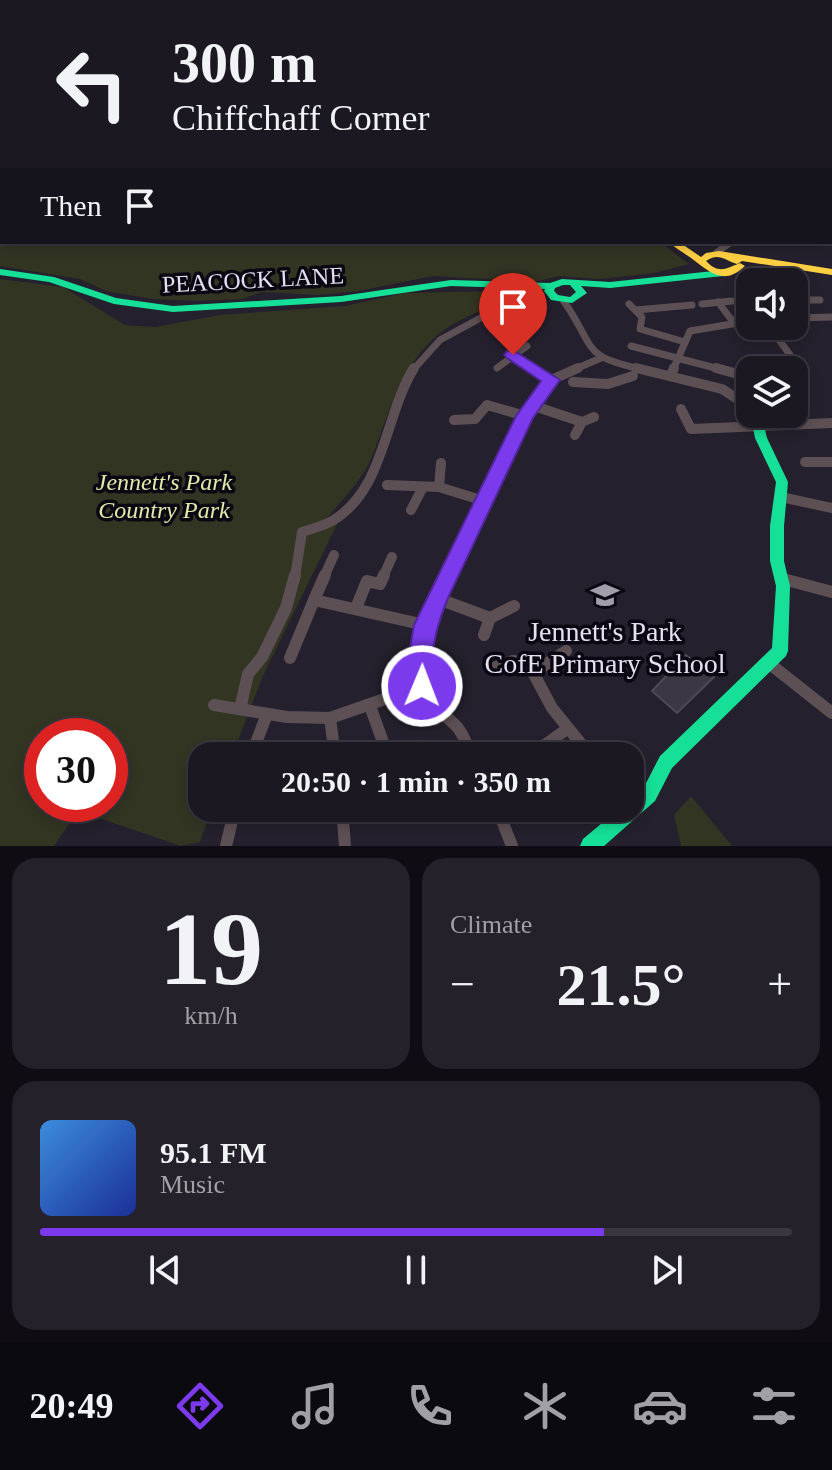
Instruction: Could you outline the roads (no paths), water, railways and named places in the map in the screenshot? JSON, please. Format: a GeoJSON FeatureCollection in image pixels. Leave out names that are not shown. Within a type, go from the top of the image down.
{"type":"FeatureCollection","features":[{"type":"Feature","properties":{"kind":"street"},"geometry":{"type":"LineString","coordinates":[[680,244],[721,256],[830,271]]}},
{"type":"Feature","properties":{"kind":"street"},"geometry":{"type":"LineString","coordinates":[[555,294],[735,271],[721,256],[687,244]]}},
{"type":"Feature","properties":{"kind":"street"},"geometry":{"type":"LineString","coordinates":[[721,256],[723,273]]}},
{"type":"Feature","properties":{"kind":"street"},"geometry":{"type":"LineString","coordinates":[[688,275],[721,256]]}},
{"type":"Feature","properties":{"kind":"street","name":"PEACOCK LANE"},"geometry":{"type":"LineString","coordinates":[[0,272],[51,279],[114,301],[173,309],[341,299],[433,284],[510,286],[555,294]]}},
{"type":"Feature","properties":{"kind":"street"},"geometry":{"type":"LineString","coordinates":[[555,294],[562,282],[579,292]]}},
{"type":"Feature","properties":{"kind":"street"},"geometry":{"type":"LineString","coordinates":[[241,705],[248,674],[262,657],[286,608],[299,561],[302,532],[331,524],[361,491],[381,457],[402,389],[420,359],[451,332],[512,301],[510,286]]}},
{"type":"Feature","properties":{"kind":"street"},"geometry":{"type":"LineString","coordinates":[[575,315],[579,292]]}},
{"type":"Feature","properties":{"kind":"street"},"geometry":{"type":"LineString","coordinates":[[555,294],[575,315],[585,341],[601,358],[671,375],[736,396]]}},
{"type":"Feature","properties":{"kind":"street"},"geometry":{"type":"LineString","coordinates":[[808,300],[820,300]]}},
{"type":"Feature","properties":{"kind":"street"},"geometry":{"type":"LineString","coordinates":[[702,304],[736,301]]}},
{"type":"Feature","properties":{"kind":"street"},"geometry":{"type":"LineString","coordinates":[[671,375],[690,331],[734,323],[718,302]]}},
{"type":"Feature","properties":{"kind":"street"},"geometry":{"type":"LineString","coordinates":[[685,342],[640,329],[642,317],[633,307],[692,305]]}},
{"type":"Feature","properties":{"kind":"street"},"geometry":{"type":"LineString","coordinates":[[808,314],[832,317]]}},
{"type":"Feature","properties":{"kind":"street"},"geometry":{"type":"LineString","coordinates":[[497,368],[527,346]]}},
{"type":"Feature","properties":{"kind":"street"},"geometry":{"type":"LineString","coordinates":[[631,346],[736,374]]}},
{"type":"Feature","properties":{"kind":"street"},"geometry":{"type":"LineString","coordinates":[[513,355],[551,380]]}},
{"type":"Feature","properties":{"kind":"street"},"geometry":{"type":"LineString","coordinates":[[466,742],[460,730],[431,702],[422,686],[419,665],[425,625],[531,405],[551,380],[601,358]]}},
{"type":"Feature","properties":{"kind":"street"},"geometry":{"type":"LineString","coordinates":[[579,369],[586,384]]}},
{"type":"Feature","properties":{"kind":"street"},"geometry":{"type":"LineString","coordinates":[[573,382],[608,384],[633,376]]}},
{"type":"Feature","properties":{"kind":"street"},"geometry":{"type":"LineString","coordinates":[[454,420],[475,419],[487,405],[525,416]]}},
{"type":"Feature","properties":{"kind":"street"},"geometry":{"type":"LineString","coordinates":[[531,405],[582,422]]}},
{"type":"Feature","properties":{"kind":"street"},"geometry":{"type":"LineString","coordinates":[[681,409],[691,429],[736,423]]}},
{"type":"Feature","properties":{"kind":"street"},"geometry":{"type":"LineString","coordinates":[[575,435],[582,422],[594,417]]}},
{"type":"Feature","properties":{"kind":"street"},"geometry":{"type":"LineString","coordinates":[[808,422],[832,423]]}},
{"type":"Feature","properties":{"kind":"street"},"geometry":{"type":"LineString","coordinates":[[644,798],[649,795],[666,762],[780,651],[783,579],[777,561],[780,475],[759,428]]}},
{"type":"Feature","properties":{"kind":"street"},"geometry":{"type":"LineString","coordinates":[[805,462],[832,462]]}},
{"type":"Feature","properties":{"kind":"street"},"geometry":{"type":"LineString","coordinates":[[439,487],[441,463]]}},
{"type":"Feature","properties":{"kind":"street"},"geometry":{"type":"LineString","coordinates":[[387,485],[439,487],[484,501]]}},
{"type":"Feature","properties":{"kind":"street"},"geometry":{"type":"LineString","coordinates":[[411,510],[423,487]]}},
{"type":"Feature","properties":{"kind":"street"},"geometry":{"type":"LineString","coordinates":[[781,497],[832,508]]}},
{"type":"Feature","properties":{"kind":"street"},"geometry":{"type":"LineString","coordinates":[[290,658],[318,600],[334,555]]}},
{"type":"Feature","properties":{"kind":"street"},"geometry":{"type":"LineString","coordinates":[[356,608],[367,581],[380,584],[392,557]]}},
{"type":"Feature","properties":{"kind":"street"},"geometry":{"type":"LineString","coordinates":[[783,579],[832,592]]}},
{"type":"Feature","properties":{"kind":"street"},"geometry":{"type":"LineString","coordinates":[[436,598],[490,618]]}},
{"type":"Feature","properties":{"kind":"street"},"geometry":{"type":"LineString","coordinates":[[318,600],[425,625]]}},
{"type":"Feature","properties":{"kind":"street"},"geometry":{"type":"LineString","coordinates":[[484,635],[490,618],[514,606]]}},
{"type":"Feature","properties":{"kind":"street"},"geometry":{"type":"LineString","coordinates":[[533,673],[566,651]]}},
{"type":"Feature","properties":{"kind":"street"},"geometry":{"type":"LineString","coordinates":[[494,668],[513,661],[528,663],[552,708],[579,742]]}},
{"type":"Feature","properties":{"kind":"street"},"geometry":{"type":"LineString","coordinates":[[770,664],[832,713]]}},
{"type":"Feature","properties":{"kind":"street"},"geometry":{"type":"LineString","coordinates":[[214,705],[267,714],[330,718],[422,686]]}},
{"type":"Feature","properties":{"kind":"street"},"geometry":{"type":"LineString","coordinates":[[370,706],[383,742]]}},
{"type":"Feature","properties":{"kind":"street"},"geometry":{"type":"LineString","coordinates":[[256,742],[267,714]]}},
{"type":"Feature","properties":{"kind":"street"},"geometry":{"type":"LineString","coordinates":[[330,718],[333,742]]}},
{"type":"Feature","properties":{"kind":"street"},"geometry":{"type":"LineString","coordinates":[[549,742],[567,729]]}},
{"type":"Feature","properties":{"kind":"street"},"geometry":{"type":"LineString","coordinates":[[226,846],[232,822]]}},
{"type":"Feature","properties":{"kind":"street"},"geometry":{"type":"LineString","coordinates":[[343,822],[345,846]]}},
{"type":"Feature","properties":{"kind":"street"},"geometry":{"type":"LineString","coordinates":[[503,822],[512,846]]}},
{"type":"Feature","properties":{"kind":"street"},"geometry":{"type":"LineString","coordinates":[[590,846],[614,822]]}},
{"type":"Feature","properties":{"kind":"place","name":"Jennett's Park CofE Primary School"},"geometry":{"type":"Point","coordinates":[605,595]}},
{"type":"Feature","properties":{"kind":"park label","name":"Jennett's Park Country Park"},"geometry":{"type":"Point","coordinates":[164,496]}}]}
